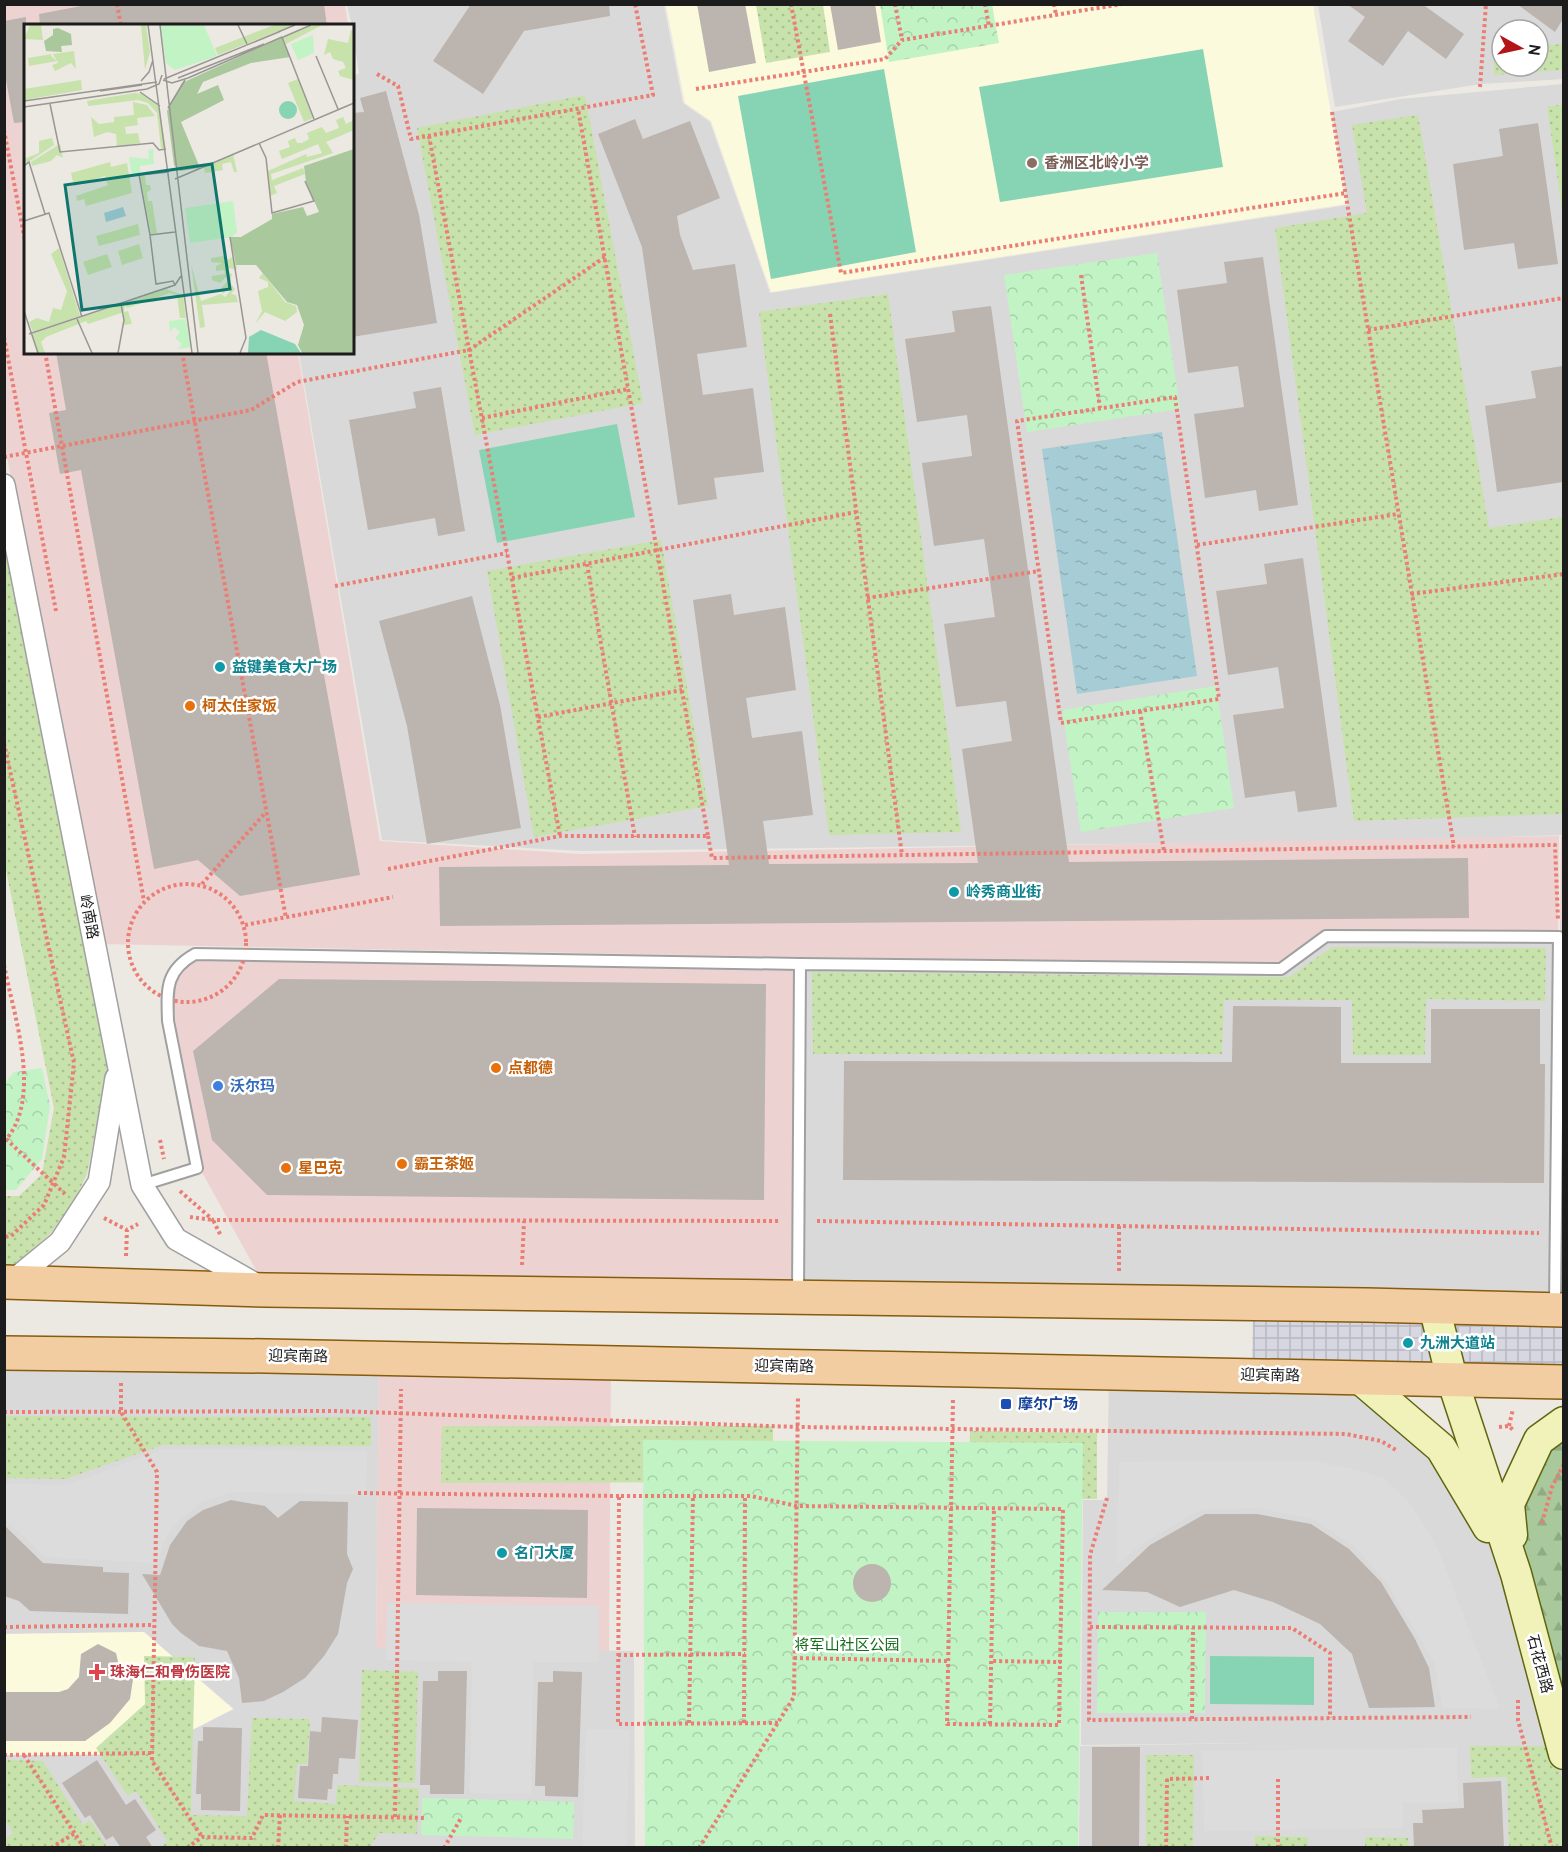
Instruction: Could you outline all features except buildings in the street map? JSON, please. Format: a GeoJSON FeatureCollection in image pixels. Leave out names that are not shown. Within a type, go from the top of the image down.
{"type":"FeatureCollection","features":[{"type":"Feature","properties":{"kind":"main road"},"geometry":{"type":"LineString","coordinates":[[8,1282],[266,1290],[1434,1306],[1559,1310]]}},
{"type":"Feature","properties":{"kind":"main road"},"geometry":{"type":"LineString","coordinates":[[1434,1306],[1452,1379],[1516,1574]]}},
{"type":"Feature","properties":{"kind":"main road","name":"迎宾南路"},"geometry":{"type":"LineString","coordinates":[[4,1353],[1563,1382]]}},
{"type":"Feature","properties":{"kind":"main road"},"geometry":{"type":"LineString","coordinates":[[1358,1377],[1441,1448],[1516,1574]]}},
{"type":"Feature","properties":{"kind":"main road"},"geometry":{"type":"LineString","coordinates":[[1516,1574],[1509,1504],[1539,1440],[1563,1422]]}},
{"type":"Feature","properties":{"kind":"main road","name":"石花西路"},"geometry":{"type":"LineString","coordinates":[[1516,1574],[1563,1754]]}},
{"type":"Feature","properties":{"kind":"street","name":"岭南路"},"geometry":{"type":"LineString","coordinates":[[4,485],[142,1185],[176,1239],[266,1290]]}},
{"type":"Feature","properties":{"kind":"street"},"geometry":{"type":"LineString","coordinates":[[8,1282],[60,1242],[99,1182],[118,1066]]}},
{"type":"Feature","properties":{"kind":"lane"},"geometry":{"type":"LineString","coordinates":[[142,1185],[197,1168],[168,1021],[167,999],[168,984],[180,963],[195,954],[1281,969],[1326,936],[1558,937],[1556,1233],[1559,1310]]}},
{"type":"Feature","properties":{"kind":"lane"},"geometry":{"type":"LineString","coordinates":[[798,1298],[800,964]]}},
{"type":"Feature","properties":{"kind":"path"},"geometry":{"type":"LineString","coordinates":[[117,4],[121,24]]}},
{"type":"Feature","properties":{"kind":"path"},"geometry":{"type":"LineString","coordinates":[[377,74],[398,86],[411,139],[653,95],[635,4]]}},
{"type":"Feature","properties":{"kind":"path"},"geometry":{"type":"LineString","coordinates":[[791,4],[841,273],[1346,193]]}},
{"type":"Feature","properties":{"kind":"path"},"geometry":{"type":"LineString","coordinates":[[895,4],[902,40]]}},
{"type":"Feature","properties":{"kind":"path"},"geometry":{"type":"LineString","coordinates":[[985,4],[989,26]]}},
{"type":"Feature","properties":{"kind":"path"},"geometry":{"type":"LineString","coordinates":[[1054,4],[1056,15]]}},
{"type":"Feature","properties":{"kind":"path"},"geometry":{"type":"LineString","coordinates":[[696,89],[885,59],[902,40],[1122,4]]}},
{"type":"Feature","properties":{"kind":"path"},"geometry":{"type":"LineString","coordinates":[[1480,87],[1486,4]]}},
{"type":"Feature","properties":{"kind":"path"},"geometry":{"type":"LineString","coordinates":[[578,109],[712,858],[1555,845],[1558,937]]}},
{"type":"Feature","properties":{"kind":"path"},"geometry":{"type":"LineString","coordinates":[[1332,112],[1454,846]]}},
{"type":"Feature","properties":{"kind":"path"},"geometry":{"type":"LineString","coordinates":[[4,130],[24,235]]}},
{"type":"Feature","properties":{"kind":"path"},"geometry":{"type":"LineString","coordinates":[[429,136],[560,836]]}},
{"type":"Feature","properties":{"kind":"path"},"geometry":{"type":"LineString","coordinates":[[4,457],[251,410],[297,382],[469,350],[605,258]]}},
{"type":"Feature","properties":{"kind":"path"},"geometry":{"type":"LineString","coordinates":[[1081,275],[1100,408]]}},
{"type":"Feature","properties":{"kind":"path"},"geometry":{"type":"LineString","coordinates":[[1368,330],[1563,298]]}},
{"type":"Feature","properties":{"kind":"path"},"geometry":{"type":"LineString","coordinates":[[830,314],[902,855]]}},
{"type":"Feature","properties":{"kind":"path"},"geometry":{"type":"LineString","coordinates":[[4,337],[57,615]]}},
{"type":"Feature","properties":{"kind":"path"},"geometry":{"type":"LineString","coordinates":[[45,354],[144,901]]}},
{"type":"Feature","properties":{"kind":"path"},"geometry":{"type":"LineString","coordinates":[[182,354],[286,918]]}},
{"type":"Feature","properties":{"kind":"path"},"geometry":{"type":"LineString","coordinates":[[482,418],[628,389]]}},
{"type":"Feature","properties":{"kind":"path"},"geometry":{"type":"LineString","coordinates":[[1175,397],[1197,545],[1219,699],[1062,723],[1017,421],[1175,397]]}},
{"type":"Feature","properties":{"kind":"path"},"geometry":{"type":"LineString","coordinates":[[512,579],[856,512]]}},
{"type":"Feature","properties":{"kind":"path"},"geometry":{"type":"LineString","coordinates":[[1197,545],[1398,514]]}},
{"type":"Feature","properties":{"kind":"path"},"geometry":{"type":"LineString","coordinates":[[335,586],[507,553]]}},
{"type":"Feature","properties":{"kind":"path"},"geometry":{"type":"LineString","coordinates":[[587,564],[635,837]]}},
{"type":"Feature","properties":{"kind":"path"},"geometry":{"type":"LineString","coordinates":[[867,598],[1039,571]]}},
{"type":"Feature","properties":{"kind":"path"},"geometry":{"type":"LineString","coordinates":[[1411,594],[1563,574]]}},
{"type":"Feature","properties":{"kind":"path"},"geometry":{"type":"LineString","coordinates":[[538,717],[682,690]]}},
{"type":"Feature","properties":{"kind":"path"},"geometry":{"type":"LineString","coordinates":[[1140,711],[1164,851]]}},
{"type":"Feature","properties":{"kind":"path"},"geometry":{"type":"LineString","coordinates":[[4,742],[74,1063],[64,1157],[44,1205],[10,1236],[4,1236]]}},
{"type":"Feature","properties":{"kind":"path"},"geometry":{"type":"LineString","coordinates":[[201,884],[266,812]]}},
{"type":"Feature","properties":{"kind":"path"},"geometry":{"type":"LineString","coordinates":[[388,869],[560,836],[708,836]]}},
{"type":"Feature","properties":{"kind":"path"},"geometry":{"type":"LineString","coordinates":[[244,925],[393,897]]}},
{"type":"Feature","properties":{"kind":"path"},"geometry":{"type":"LineString","coordinates":[[4,965],[24,1068],[25,1092],[19,1120],[5,1140],[83,1208]]}},
{"type":"Feature","properties":{"kind":"path"},"geometry":{"type":"LineString","coordinates":[[159,1131],[168,1177],[213,1220],[798,1221],[1556,1233]]}},
{"type":"Feature","properties":{"kind":"path"},"geometry":{"type":"LineString","coordinates":[[522,1270],[524,1221]]}},
{"type":"Feature","properties":{"kind":"path"},"geometry":{"type":"LineString","coordinates":[[1119,1226],[1119,1272]]}},
{"type":"Feature","properties":{"kind":"path"},"geometry":{"type":"LineString","coordinates":[[124,1286],[127,1230]]}},
{"type":"Feature","properties":{"kind":"path"},"geometry":{"type":"LineString","coordinates":[[121,1354],[120,1412],[157,1472],[152,1761],[202,1837]]}},
{"type":"Feature","properties":{"kind":"path"},"geometry":{"type":"LineString","coordinates":[[699,1848],[794,1697],[799,1366]]}},
{"type":"Feature","properties":{"kind":"path"},"geometry":{"type":"LineString","coordinates":[[358,1493],[745,1496],[797,1506],[951,1508],[1063,1509],[1059,1725],[946,1724],[951,1508],[953,1369]]}},
{"type":"Feature","properties":{"kind":"path"},"geometry":{"type":"LineString","coordinates":[[1509,1426],[1520,1380]]}},
{"type":"Feature","properties":{"kind":"path"},"geometry":{"type":"LineString","coordinates":[[395,1817],[401,1384]]}},
{"type":"Feature","properties":{"kind":"path"},"geometry":{"type":"LineString","coordinates":[[4,1412],[401,1413],[798,1427],[1346,1434],[1381,1441],[1398,1451]]}},
{"type":"Feature","properties":{"kind":"path"},"geometry":{"type":"LineString","coordinates":[[1542,1529],[1552,1487],[1563,1464]]}},
{"type":"Feature","properties":{"kind":"path"},"geometry":{"type":"LineString","coordinates":[[619,1496],[618,1724],[778,1723]]}},
{"type":"Feature","properties":{"kind":"path"},"geometry":{"type":"LineString","coordinates":[[689,1723],[693,1496]]}},
{"type":"Feature","properties":{"kind":"path"},"geometry":{"type":"LineString","coordinates":[[744,1723],[745,1496]]}},
{"type":"Feature","properties":{"kind":"path"},"geometry":{"type":"LineString","coordinates":[[1107,1498],[1090,1555],[1089,1720],[1471,1716]]}},
{"type":"Feature","properties":{"kind":"path"},"geometry":{"type":"LineString","coordinates":[[990,1724],[994,1508]]}},
{"type":"Feature","properties":{"kind":"path"},"geometry":{"type":"LineString","coordinates":[[4,1627],[154,1625]]}},
{"type":"Feature","properties":{"kind":"path"},"geometry":{"type":"LineString","coordinates":[[1090,1628],[1292,1629],[1330,1653],[1330,1718]]}},
{"type":"Feature","properties":{"kind":"path"},"geometry":{"type":"LineString","coordinates":[[1192,1719],[1193,1628]]}},
{"type":"Feature","properties":{"kind":"path"},"geometry":{"type":"LineString","coordinates":[[618,1655],[745,1654]]}},
{"type":"Feature","properties":{"kind":"path"},"geometry":{"type":"LineString","coordinates":[[794,1658],[948,1660]]}},
{"type":"Feature","properties":{"kind":"path"},"geometry":{"type":"LineString","coordinates":[[991,1661],[1060,1662]]}},
{"type":"Feature","properties":{"kind":"path"},"geometry":{"type":"LineString","coordinates":[[1517,1697],[1518,1720],[1552,1848]]}},
{"type":"Feature","properties":{"kind":"path"},"geometry":{"type":"LineString","coordinates":[[4,1755],[152,1753]]}},
{"type":"Feature","properties":{"kind":"path"},"geometry":{"type":"LineString","coordinates":[[24,1755],[84,1848]]}},
{"type":"Feature","properties":{"kind":"path"},"geometry":{"type":"LineString","coordinates":[[1278,1778],[1278,1848]]}},
{"type":"Feature","properties":{"kind":"path"},"geometry":{"type":"LineString","coordinates":[[1166,1848],[1167,1779],[1211,1779]]}},
{"type":"Feature","properties":{"kind":"path"},"geometry":{"type":"LineString","coordinates":[[187,1848],[202,1837],[252,1838],[263,1815],[427,1818]]}},
{"type":"Feature","properties":{"kind":"path"},"geometry":{"type":"LineString","coordinates":[[279,1848],[280,1815]]}},
{"type":"Feature","properties":{"kind":"path"},"geometry":{"type":"LineString","coordinates":[[346,1848],[347,1816]]}},
{"type":"Feature","properties":{"kind":"path"},"geometry":{"type":"LineString","coordinates":[[444,1848],[461,1818]]}},
{"type":"Feature","properties":{"kind":"path"},"geometry":{"type":"LineString","coordinates":[[51,1848],[75,1833]]}},
{"type":"Feature","properties":{"kind":"shaded area","name":"益键美食大广场"},"geometry":{"type":"Polygon","coordinates":[[[4,5],[345,5],[348,24],[24,24],[24,354],[298,354],[380,841],[581,854],[1559,836],[1558,933],[1323,933],[1280,966],[99,944],[5,446],[4,5]]]}},
{"type":"Feature","properties":{"kind":"shaded area"},"geometry":{"type":"Polygon","coordinates":[[[347,5],[664,5],[683,103],[710,122],[770,293],[1348,205],[1332,112],[1401,99],[1563,84],[1563,835],[1417,840],[582,851],[382,840],[299,354],[354,354],[354,75],[359,74],[354,24],[352,24],[347,5]]]}},
{"type":"Feature","properties":{"kind":"shaded area","name":"香洲区北岭小学"},"geometry":{"type":"Polygon","coordinates":[[[666,5],[1313,5],[1346,204],[771,292],[711,121],[685,103],[666,5]]]}},
{"type":"Feature","properties":{"kind":"shaded area"},"geometry":{"type":"Polygon","coordinates":[[[1318,5],[1563,5],[1563,79],[1481,84],[1335,107],[1318,5]]]}},
{"type":"Feature","properties":{"kind":"shaded area"},"geometry":{"type":"Polygon","coordinates":[[[1561,837],[1563,837],[1564,1309],[1556,1308],[1561,837]]]}},
{"type":"Feature","properties":{"kind":"shaded area"},"geometry":{"type":"Polygon","coordinates":[[[1327,939],[1556,939],[1554,1308],[800,1295],[802,966],[1327,939]]]}},
{"type":"Feature","properties":{"kind":"shaded area"},"geometry":{"type":"Polygon","coordinates":[[[195,958],[799,966],[796,1294],[266,1288],[199,1167],[170,1020],[170,984],[181,964],[195,958]]]}},
{"type":"Feature","properties":{"kind":"shaded area","name":"九洲大道站"},"geometry":{"type":"Polygon","coordinates":[[[1253,1316],[1563,1322],[1563,1371],[1252,1365],[1253,1316]]]}},
{"type":"Feature","properties":{"kind":"shaded area"},"geometry":{"type":"Polygon","coordinates":[[[5,1356],[379,1358],[376,1648],[634,1651],[635,1847],[5,1847],[4,1755],[145,1754],[234,1709],[144,1632],[5,1634],[5,1356]]]}},
{"type":"Feature","properties":{"kind":"shaded area","name":"名门大厦"},"geometry":{"type":"Polygon","coordinates":[[[379,1358],[611,1363],[609,1651],[376,1648],[379,1358]]]}},
{"type":"Feature","properties":{"kind":"shaded area"},"geometry":{"type":"Polygon","coordinates":[[[1109,1374],[1358,1380],[1439,1449],[1514,1575],[1563,1758],[1563,1847],[1079,1848],[1080,1746],[1255,1743],[1081,1745],[1083,1500],[1107,1500],[1109,1374]]]}},
{"type":"Feature","properties":{"kind":"shaded area"},"geometry":{"type":"Polygon","coordinates":[[[164,1449],[367,1451],[366,1495],[233,1492],[202,1502],[173,1526],[163,1544],[158,1563],[45,1557],[5,1519],[5,1484],[67,1485],[164,1449]]]}},
{"type":"Feature","properties":{"kind":"shaded area"},"geometry":{"type":"Polygon","coordinates":[[[1312,1461],[1349,1468],[1383,1478],[1410,1503],[1438,1549],[1500,1709],[1443,1708],[1434,1662],[1386,1582],[1355,1547],[1313,1519],[1257,1508],[1200,1510],[1145,1542],[1117,1564],[1119,1462],[1312,1461]]]}},
{"type":"Feature","properties":{"kind":"shaded area"},"geometry":{"type":"Polygon","coordinates":[[[387,1603],[599,1606],[599,1662],[533,1662],[531,1794],[470,1793],[472,1662],[386,1660],[387,1603]]]}},
{"type":"Feature","properties":{"kind":"shaded area","name":"珠海仁和骨伤医院"},"geometry":{"type":"Polygon","coordinates":[[[144,1632],[233,1709],[145,1754],[5,1755],[4,1634],[144,1632]]]}},
{"type":"Feature","properties":{"kind":"shaded area"},"geometry":{"type":"Polygon","coordinates":[[[586,1729],[630,1730],[626,1847],[582,1847],[586,1729]]]}},
{"type":"Feature","properties":{"kind":"shaded area"},"geometry":{"type":"Polygon","coordinates":[[[1457,1748],[1458,1802],[1403,1803],[1403,1828],[1204,1831],[1202,1751],[1457,1748]]]}},
{"type":"Feature","properties":{"kind":"green space"},"geometry":{"type":"Polygon","coordinates":[[[756,5],[823,5],[830,52],[766,63],[756,5]]]}},
{"type":"Feature","properties":{"kind":"green space"},"geometry":{"type":"Polygon","coordinates":[[[880,5],[992,5],[999,43],[889,62],[880,5]]]}},
{"type":"Feature","properties":{"kind":"green space"},"geometry":{"type":"Polygon","coordinates":[[[1563,44],[1563,70],[1550,71],[1550,45],[1563,44]]]}},
{"type":"Feature","properties":{"kind":"green space"},"geometry":{"type":"Polygon","coordinates":[[[1203,49],[1223,167],[1000,202],[979,87],[1203,49]]]}},
{"type":"Feature","properties":{"kind":"green space"},"geometry":{"type":"Polygon","coordinates":[[[884,69],[916,252],[771,279],[738,96],[884,69]]]}},
{"type":"Feature","properties":{"kind":"green space"},"geometry":{"type":"Polygon","coordinates":[[[585,95],[643,403],[475,435],[417,128],[585,95]]]}},
{"type":"Feature","properties":{"kind":"green space"},"geometry":{"type":"Polygon","coordinates":[[[1564,105],[1563,217],[1547,106],[1564,105]]]}},
{"type":"Feature","properties":{"kind":"green space"},"geometry":{"type":"Polygon","coordinates":[[[1418,115],[1489,528],[1563,517],[1563,814],[1354,821],[1275,228],[1367,213],[1352,125],[1418,115]]]}},
{"type":"Feature","properties":{"kind":"green space"},"geometry":{"type":"Polygon","coordinates":[[[1157,253],[1180,409],[1027,432],[1004,275],[1157,253]]]}},
{"type":"Feature","properties":{"kind":"green space"},"geometry":{"type":"Polygon","coordinates":[[[888,294],[961,832],[829,835],[759,312],[888,294]]]}},
{"type":"Feature","properties":{"kind":"green space"},"geometry":{"type":"Polygon","coordinates":[[[617,424],[635,517],[497,543],[479,450],[617,424]]]}},
{"type":"Feature","properties":{"kind":"green space"},"geometry":{"type":"Polygon","coordinates":[[[661,540],[708,806],[534,837],[487,571],[661,540]]]}},
{"type":"Feature","properties":{"kind":"green space"},"geometry":{"type":"Polygon","coordinates":[[[4,542],[108,1066],[87,1174],[73,1203],[51,1233],[7,1272],[4,1272],[5,1196],[19,1196],[42,1174],[54,1108],[5,865],[4,542]]]}},
{"type":"Feature","properties":{"kind":"green space"},"geometry":{"type":"Polygon","coordinates":[[[1216,686],[1234,808],[1081,832],[1062,710],[1216,686]]]}},
{"type":"Feature","properties":{"kind":"green space"},"geometry":{"type":"Polygon","coordinates":[[[1332,947],[1546,948],[1545,1001],[1426,999],[1425,1055],[1353,1055],[1352,1000],[1224,1000],[1222,1054],[813,1054],[812,972],[1289,977],[1332,947]]]}},
{"type":"Feature","properties":{"kind":"green space"},"geometry":{"type":"Polygon","coordinates":[[[42,1068],[50,1106],[42,1159],[16,1190],[5,1190],[5,1083],[14,1072],[42,1068]]]}},
{"type":"Feature","properties":{"kind":"green space"},"geometry":{"type":"Polygon","coordinates":[[[5,1416],[371,1417],[371,1446],[163,1445],[65,1479],[5,1478],[5,1416]]]}},
{"type":"Feature","properties":{"kind":"green space"},"geometry":{"type":"Polygon","coordinates":[[[1563,1424],[1563,1687],[1548,1691],[1511,1504],[1563,1424]]]}},
{"type":"Feature","properties":{"kind":"green space"},"geometry":{"type":"Polygon","coordinates":[[[442,1426],[773,1426],[773,1482],[441,1483],[442,1426]]]}},
{"type":"Feature","properties":{"kind":"green space"},"geometry":{"type":"Polygon","coordinates":[[[970,1431],[1097,1433],[1097,1499],[969,1498],[970,1431]]]}},
{"type":"Feature","properties":{"kind":"green space","name":"将军山社区公园"},"geometry":{"type":"Polygon","coordinates":[[[643,1440],[1083,1443],[1078,1847],[645,1847],[643,1440]]]}},
{"type":"Feature","properties":{"kind":"green space"},"geometry":{"type":"Polygon","coordinates":[[[1098,1612],[1206,1612],[1205,1713],[1097,1713],[1098,1612]]]}},
{"type":"Feature","properties":{"kind":"green space"},"geometry":{"type":"Polygon","coordinates":[[[144,1656],[195,1657],[191,1815],[247,1816],[252,1718],[310,1719],[307,1764],[297,1764],[294,1801],[336,1804],[337,1785],[419,1788],[417,1834],[379,1833],[370,1847],[160,1847],[168,1842],[136,1791],[128,1796],[96,1748],[145,1704],[144,1656]]]}},
{"type":"Feature","properties":{"kind":"green space"},"geometry":{"type":"Polygon","coordinates":[[[1210,1656],[1314,1657],[1314,1705],[1210,1704],[1210,1656]]]}},
{"type":"Feature","properties":{"kind":"green space"},"geometry":{"type":"Polygon","coordinates":[[[362,1670],[418,1672],[415,1783],[359,1782],[362,1670]]]}},
{"type":"Feature","properties":{"kind":"green space"},"geometry":{"type":"Polygon","coordinates":[[[1470,1746],[1553,1746],[1563,1785],[1563,1847],[1509,1847],[1507,1777],[1471,1778],[1470,1746]]]}},
{"type":"Feature","properties":{"kind":"green space"},"geometry":{"type":"Polygon","coordinates":[[[1146,1755],[1194,1755],[1193,1847],[1146,1847],[1146,1755]]]}},
{"type":"Feature","properties":{"kind":"green space"},"geometry":{"type":"Polygon","coordinates":[[[5,1760],[43,1761],[83,1825],[90,1820],[107,1847],[5,1847],[5,1839],[13,1833],[5,1820],[5,1760]]]}},
{"type":"Feature","properties":{"kind":"green space"},"geometry":{"type":"Polygon","coordinates":[[[422,1798],[574,1802],[573,1839],[421,1835],[422,1798]]]}},
{"type":"Feature","properties":{"kind":"green space"},"geometry":{"type":"Polygon","coordinates":[[[1255,1836],[1308,1837],[1308,1847],[1255,1847],[1255,1836]]]}},
{"type":"Feature","properties":{"kind":"green space"},"geometry":{"type":"Polygon","coordinates":[[[1365,1837],[1408,1838],[1409,1847],[1365,1847],[1365,1837]]]}},
{"type":"Feature","properties":{"kind":"water"},"geometry":{"type":"Polygon","coordinates":[[[1162,432],[1197,676],[1077,694],[1042,449],[1162,432]]]}},
{"type":"Feature","properties":{"kind":"place","name":"香洲区北岭小学"},"geometry":{"type":"Point","coordinates":[1032,163]}},
{"type":"Feature","properties":{"kind":"place","name":"益键美食大广场"},"geometry":{"type":"Point","coordinates":[220,667]}},
{"type":"Feature","properties":{"kind":"place","name":"柯太住家饭"},"geometry":{"type":"Point","coordinates":[190,706]}},
{"type":"Feature","properties":{"kind":"place","name":"岭秀商业街"},"geometry":{"type":"Point","coordinates":[954,892]}},
{"type":"Feature","properties":{"kind":"place","name":"点都德"},"geometry":{"type":"Point","coordinates":[496,1068]}},
{"type":"Feature","properties":{"kind":"place","name":"沃尔玛"},"geometry":{"type":"Point","coordinates":[218,1086]}},
{"type":"Feature","properties":{"kind":"place","name":"霸王茶姬"},"geometry":{"type":"Point","coordinates":[402,1164]}},
{"type":"Feature","properties":{"kind":"place","name":"星巴克"},"geometry":{"type":"Point","coordinates":[286,1168]}},
{"type":"Feature","properties":{"kind":"place","name":"九洲大道站"},"geometry":{"type":"Point","coordinates":[1408,1343]}},
{"type":"Feature","properties":{"kind":"place","name":"摩尔广场"},"geometry":{"type":"Point","coordinates":[1006,1404]}},
{"type":"Feature","properties":{"kind":"place","name":"名门大厦"},"geometry":{"type":"Point","coordinates":[502,1553]}},
{"type":"Feature","properties":{"kind":"place","name":"珠海仁和骨伤医院"},"geometry":{"type":"Point","coordinates":[97,1672]}}]}
